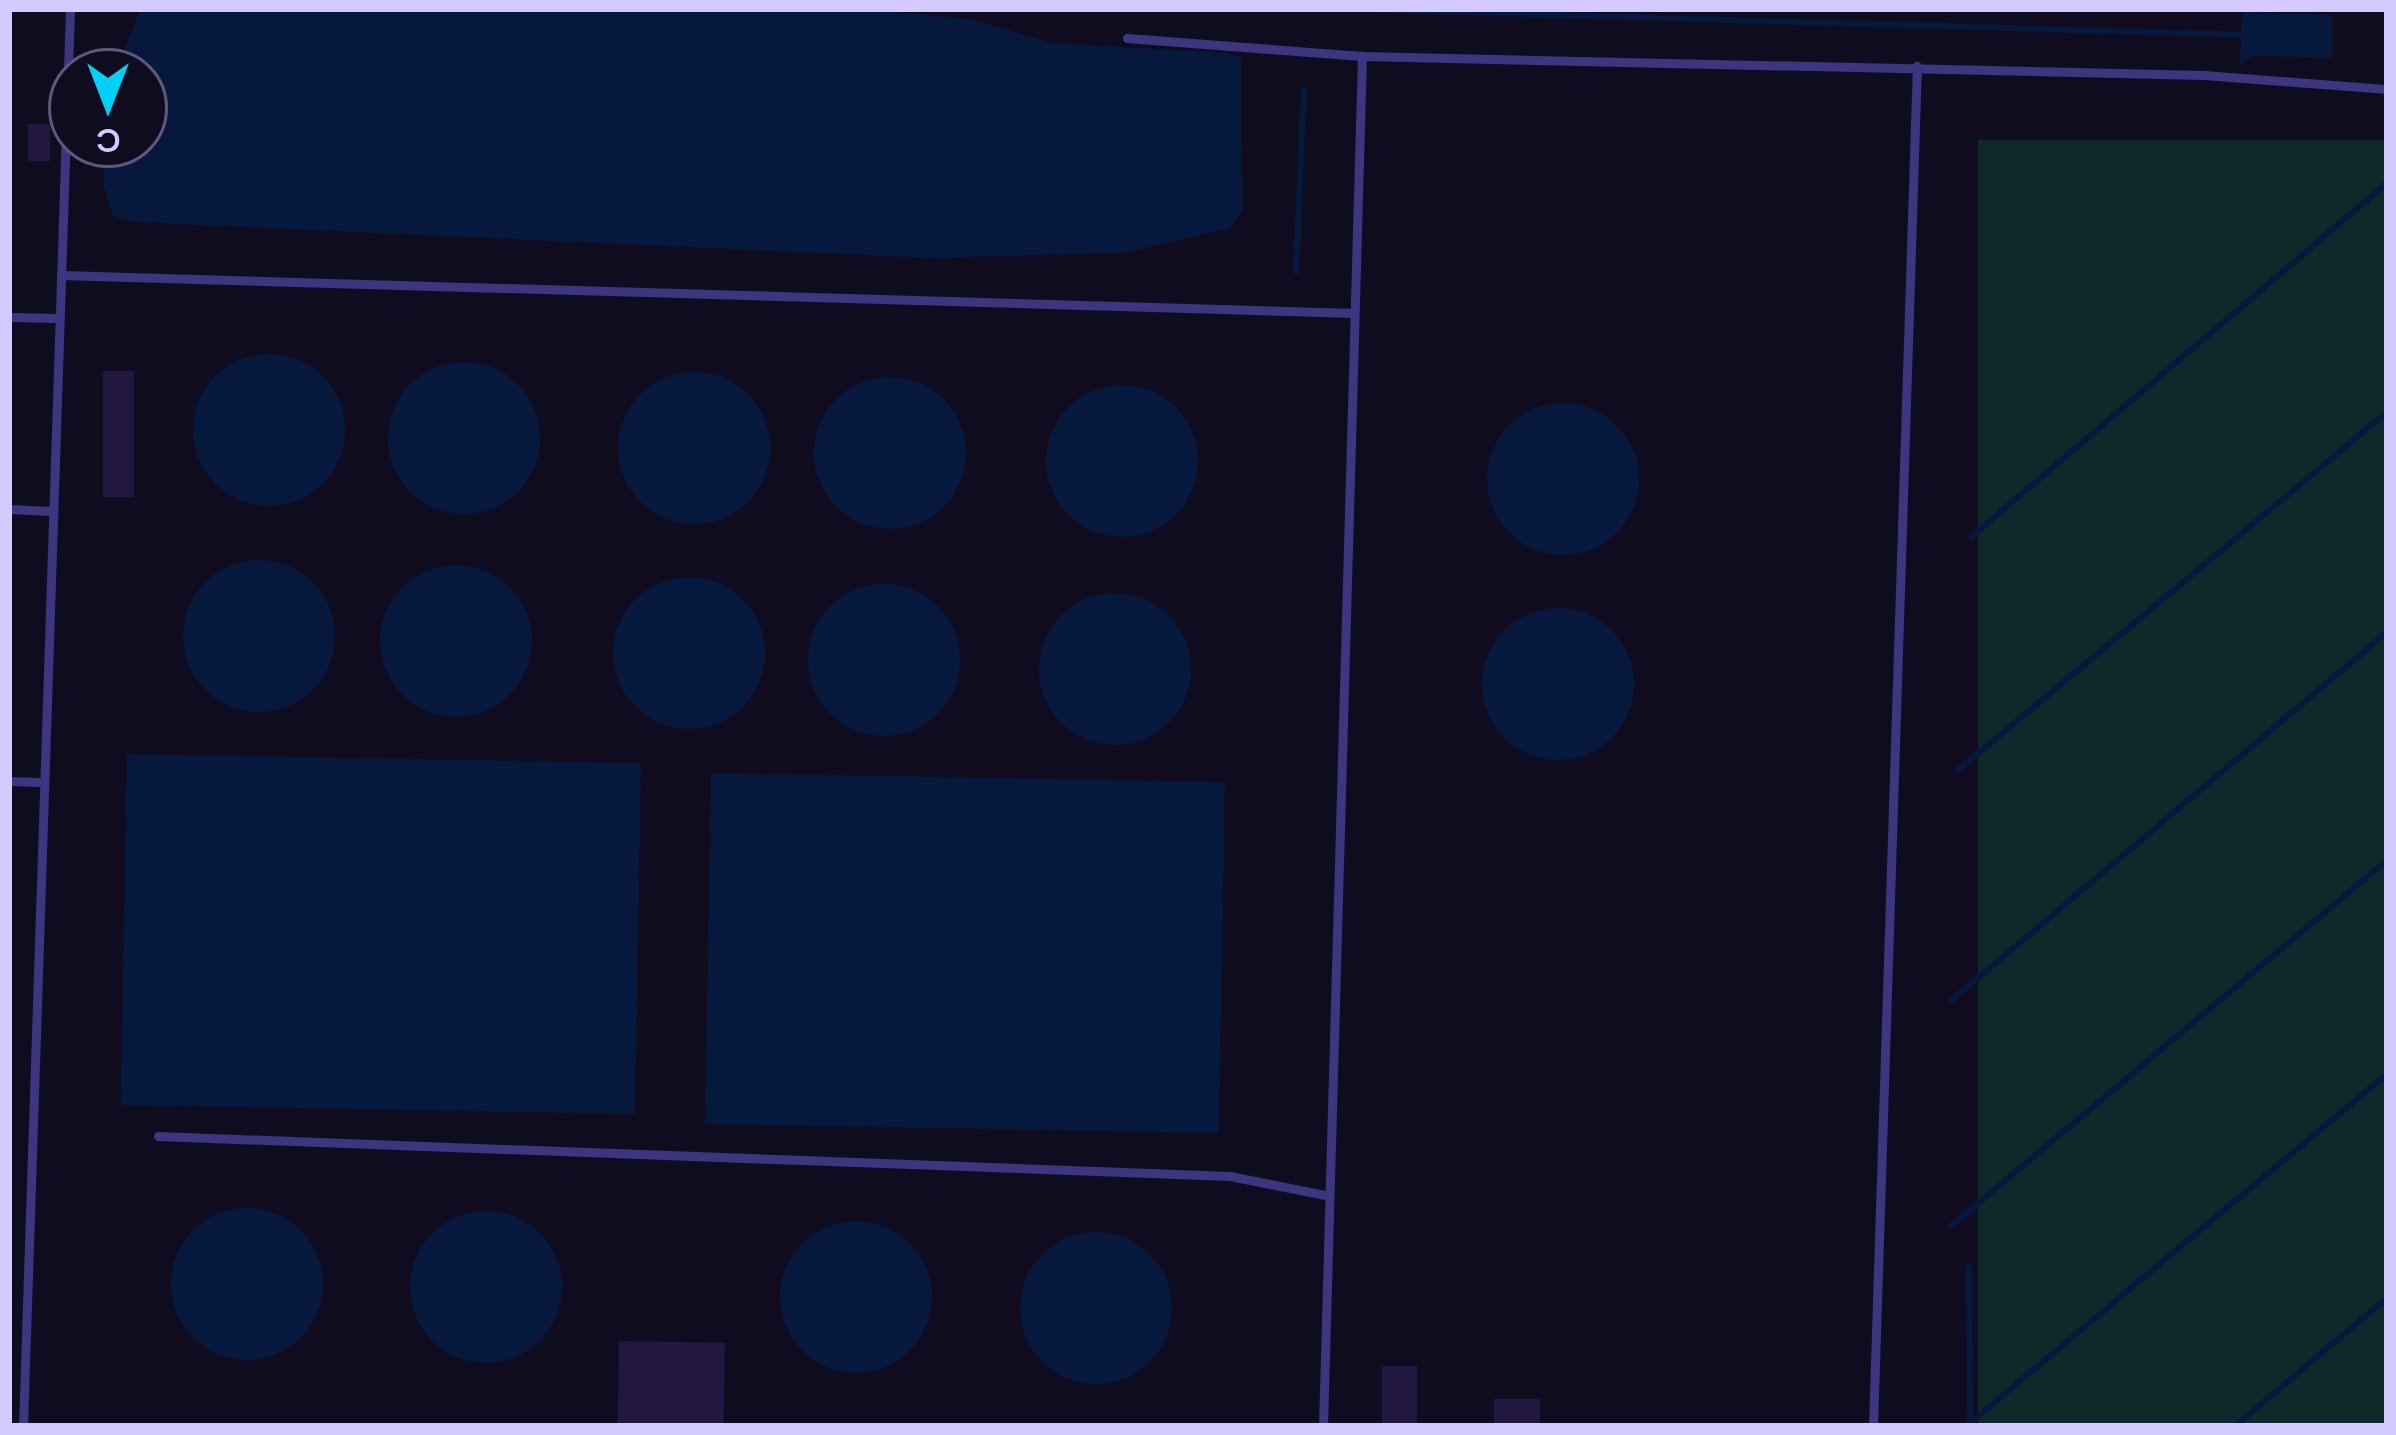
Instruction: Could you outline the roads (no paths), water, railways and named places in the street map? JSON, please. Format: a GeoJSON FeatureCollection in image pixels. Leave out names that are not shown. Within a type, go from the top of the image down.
{"type":"FeatureCollection","features":[{"type":"Feature","properties":{"kind":"lane"},"geometry":{"type":"LineString","coordinates":[[23,1426],[38,782],[70,9]]}},
{"type":"Feature","properties":{"kind":"lane"},"geometry":{"type":"LineString","coordinates":[[1127,38],[1362,56],[1917,66],[2387,89]]}},
{"type":"Feature","properties":{"kind":"lane"},"geometry":{"type":"LineString","coordinates":[[1323,1426],[1362,56]]}},
{"type":"Feature","properties":{"kind":"lane"},"geometry":{"type":"LineString","coordinates":[[1873,1426],[1917,66]]}},
{"type":"Feature","properties":{"kind":"lane"},"geometry":{"type":"LineString","coordinates":[[61,274],[1353,313]]}},
{"type":"Feature","properties":{"kind":"lane"},"geometry":{"type":"LineString","coordinates":[[9,317],[57,318]]}},
{"type":"Feature","properties":{"kind":"lane"},"geometry":{"type":"LineString","coordinates":[[9,509],[51,511]]}},
{"type":"Feature","properties":{"kind":"lane"},"geometry":{"type":"LineString","coordinates":[[9,782],[38,782]]}},
{"type":"Feature","properties":{"kind":"lane"},"geometry":{"type":"LineString","coordinates":[[158,1136],[1230,1176],[1329,1196]]}},
{"type":"Feature","properties":{"kind":"water"},"geometry":{"type":"Polygon","coordinates":[[[140,9],[864,9],[971,19],[1051,43],[1227,53],[1241,58],[1242,211],[1230,228],[1124,253],[930,258],[134,222],[113,216],[103,183],[105,168],[168,168],[168,48],[125,48],[140,9]]]}},
{"type":"Feature","properties":{"kind":"water"},"geometry":{"type":"Polygon","coordinates":[[[2242,12],[2332,15],[2332,58],[2252,56],[2240,66],[2242,12]]]}},
{"type":"Feature","properties":{"kind":"water"},"geometry":{"type":"Polygon","coordinates":[[[269,354],[298,360],[323,376],[339,401],[345,430],[339,459],[323,484],[298,500],[269,506],[240,500],[215,484],[199,459],[193,430],[199,401],[215,376],[240,360],[269,354]]]}},
{"type":"Feature","properties":{"kind":"water"},"geometry":{"type":"Polygon","coordinates":[[[464,362],[493,368],[518,384],[534,409],[540,438],[534,467],[518,492],[493,508],[464,514],[435,508],[410,492],[394,467],[388,438],[394,409],[410,384],[435,368],[464,362]]]}},
{"type":"Feature","properties":{"kind":"water"},"geometry":{"type":"Polygon","coordinates":[[[694,372],[723,378],[748,394],[764,419],[770,448],[764,477],[748,502],[723,518],[694,524],[665,518],[640,502],[624,477],[618,448],[624,419],[640,394],[665,378],[694,372]]]}},
{"type":"Feature","properties":{"kind":"water"},"geometry":{"type":"Polygon","coordinates":[[[890,377],[919,383],[944,399],[960,424],[966,453],[960,482],[944,507],[919,523],[890,529],[861,523],[836,507],[820,482],[814,453],[820,424],[836,399],[861,383],[890,377]]]}},
{"type":"Feature","properties":{"kind":"water"},"geometry":{"type":"Polygon","coordinates":[[[1122,385],[1151,391],[1176,407],[1192,432],[1198,461],[1192,490],[1176,515],[1151,531],[1122,537],[1093,531],[1068,515],[1052,490],[1046,461],[1052,432],[1068,407],[1093,391],[1122,385]]]}},
{"type":"Feature","properties":{"kind":"water"},"geometry":{"type":"Polygon","coordinates":[[[1563,403],[1592,409],[1617,425],[1633,450],[1639,479],[1633,508],[1617,533],[1592,549],[1563,555],[1534,549],[1509,533],[1493,508],[1487,479],[1493,450],[1509,425],[1534,409],[1563,403]]]}},
{"type":"Feature","properties":{"kind":"water"},"geometry":{"type":"Polygon","coordinates":[[[259,560],[288,566],[313,582],[329,607],[335,636],[329,665],[313,690],[288,706],[259,712],[230,706],[205,690],[189,665],[183,636],[189,607],[205,582],[230,566],[259,560]]]}},
{"type":"Feature","properties":{"kind":"water"},"geometry":{"type":"Polygon","coordinates":[[[456,565],[485,571],[510,587],[526,612],[532,641],[526,670],[510,695],[485,711],[456,717],[427,711],[402,695],[386,670],[380,641],[386,612],[402,587],[427,571],[456,565]]]}},
{"type":"Feature","properties":{"kind":"water"},"geometry":{"type":"Polygon","coordinates":[[[689,577],[718,583],[743,599],[759,624],[765,653],[759,682],[743,707],[718,723],[689,729],[660,723],[635,707],[619,682],[613,653],[619,624],[635,599],[660,583],[689,577]]]}},
{"type":"Feature","properties":{"kind":"water"},"geometry":{"type":"Polygon","coordinates":[[[884,584],[913,590],[938,606],[954,631],[960,660],[954,689],[938,714],[913,730],[884,736],[855,730],[830,714],[814,689],[808,660],[814,631],[830,606],[855,590],[884,584]]]}},
{"type":"Feature","properties":{"kind":"water"},"geometry":{"type":"Polygon","coordinates":[[[1115,593],[1144,599],[1169,615],[1185,640],[1191,669],[1185,698],[1169,723],[1144,739],[1115,745],[1086,739],[1061,723],[1045,698],[1039,669],[1045,640],[1061,615],[1086,599],[1115,593]]]}},
{"type":"Feature","properties":{"kind":"water"},"geometry":{"type":"Polygon","coordinates":[[[1558,608],[1587,614],[1612,630],[1628,655],[1634,684],[1628,713],[1612,738],[1587,754],[1558,760],[1529,754],[1504,738],[1488,713],[1482,684],[1488,655],[1504,630],[1529,614],[1558,608]]]}},
{"type":"Feature","properties":{"kind":"water"},"geometry":{"type":"Polygon","coordinates":[[[127,754],[641,763],[635,1114],[121,1105],[127,754]]]}},
{"type":"Feature","properties":{"kind":"water"},"geometry":{"type":"Polygon","coordinates":[[[711,773],[1225,782],[1219,1133],[705,1124],[711,773]]]}},
{"type":"Feature","properties":{"kind":"water"},"geometry":{"type":"Polygon","coordinates":[[[247,1208],[276,1214],[301,1230],[317,1255],[323,1284],[317,1313],[301,1338],[276,1354],[247,1360],[218,1354],[193,1338],[177,1313],[171,1284],[177,1255],[193,1230],[218,1214],[247,1208]]]}},
{"type":"Feature","properties":{"kind":"water"},"geometry":{"type":"Polygon","coordinates":[[[486,1211],[515,1217],[540,1233],[556,1258],[562,1287],[556,1316],[540,1341],[515,1357],[486,1363],[457,1357],[432,1341],[416,1316],[410,1287],[416,1258],[432,1233],[457,1217],[486,1211]]]}},
{"type":"Feature","properties":{"kind":"water"},"geometry":{"type":"Polygon","coordinates":[[[856,1221],[885,1227],[910,1243],[926,1268],[932,1297],[926,1326],[910,1351],[885,1367],[856,1373],[827,1367],[802,1351],[786,1326],[780,1297],[786,1268],[802,1243],[827,1227],[856,1221]]]}},
{"type":"Feature","properties":{"kind":"water"},"geometry":{"type":"Polygon","coordinates":[[[1096,1232],[1125,1238],[1150,1254],[1166,1279],[1172,1308],[1166,1337],[1150,1362],[1125,1378],[1096,1384],[1067,1378],[1042,1362],[1026,1337],[1020,1308],[1026,1279],[1042,1254],[1067,1238],[1096,1232]]]}},
{"type":"Feature","properties":{"kind":"waterway"},"geometry":{"type":"LineString","coordinates":[[1352,9],[2248,35]]}},
{"type":"Feature","properties":{"kind":"waterway"},"geometry":{"type":"LineString","coordinates":[[1296,271],[1304,89]]}},
{"type":"Feature","properties":{"kind":"waterway"},"geometry":{"type":"LineString","coordinates":[[1971,537],[2387,183]]}},
{"type":"Feature","properties":{"kind":"waterway"},"geometry":{"type":"LineString","coordinates":[[1958,770],[2387,412]]}},
{"type":"Feature","properties":{"kind":"waterway"},"geometry":{"type":"LineString","coordinates":[[1952,1000],[2387,632]]}},
{"type":"Feature","properties":{"kind":"waterway"},"geometry":{"type":"LineString","coordinates":[[1951,1226],[2387,860]]}},
{"type":"Feature","properties":{"kind":"waterway"},"geometry":{"type":"LineString","coordinates":[[1966,1426],[2387,1074]]}},
{"type":"Feature","properties":{"kind":"waterway"},"geometry":{"type":"LineString","coordinates":[[1969,1267],[1970,1423]]}},
{"type":"Feature","properties":{"kind":"waterway"},"geometry":{"type":"LineString","coordinates":[[2235,1426],[2387,1298]]}}]}
